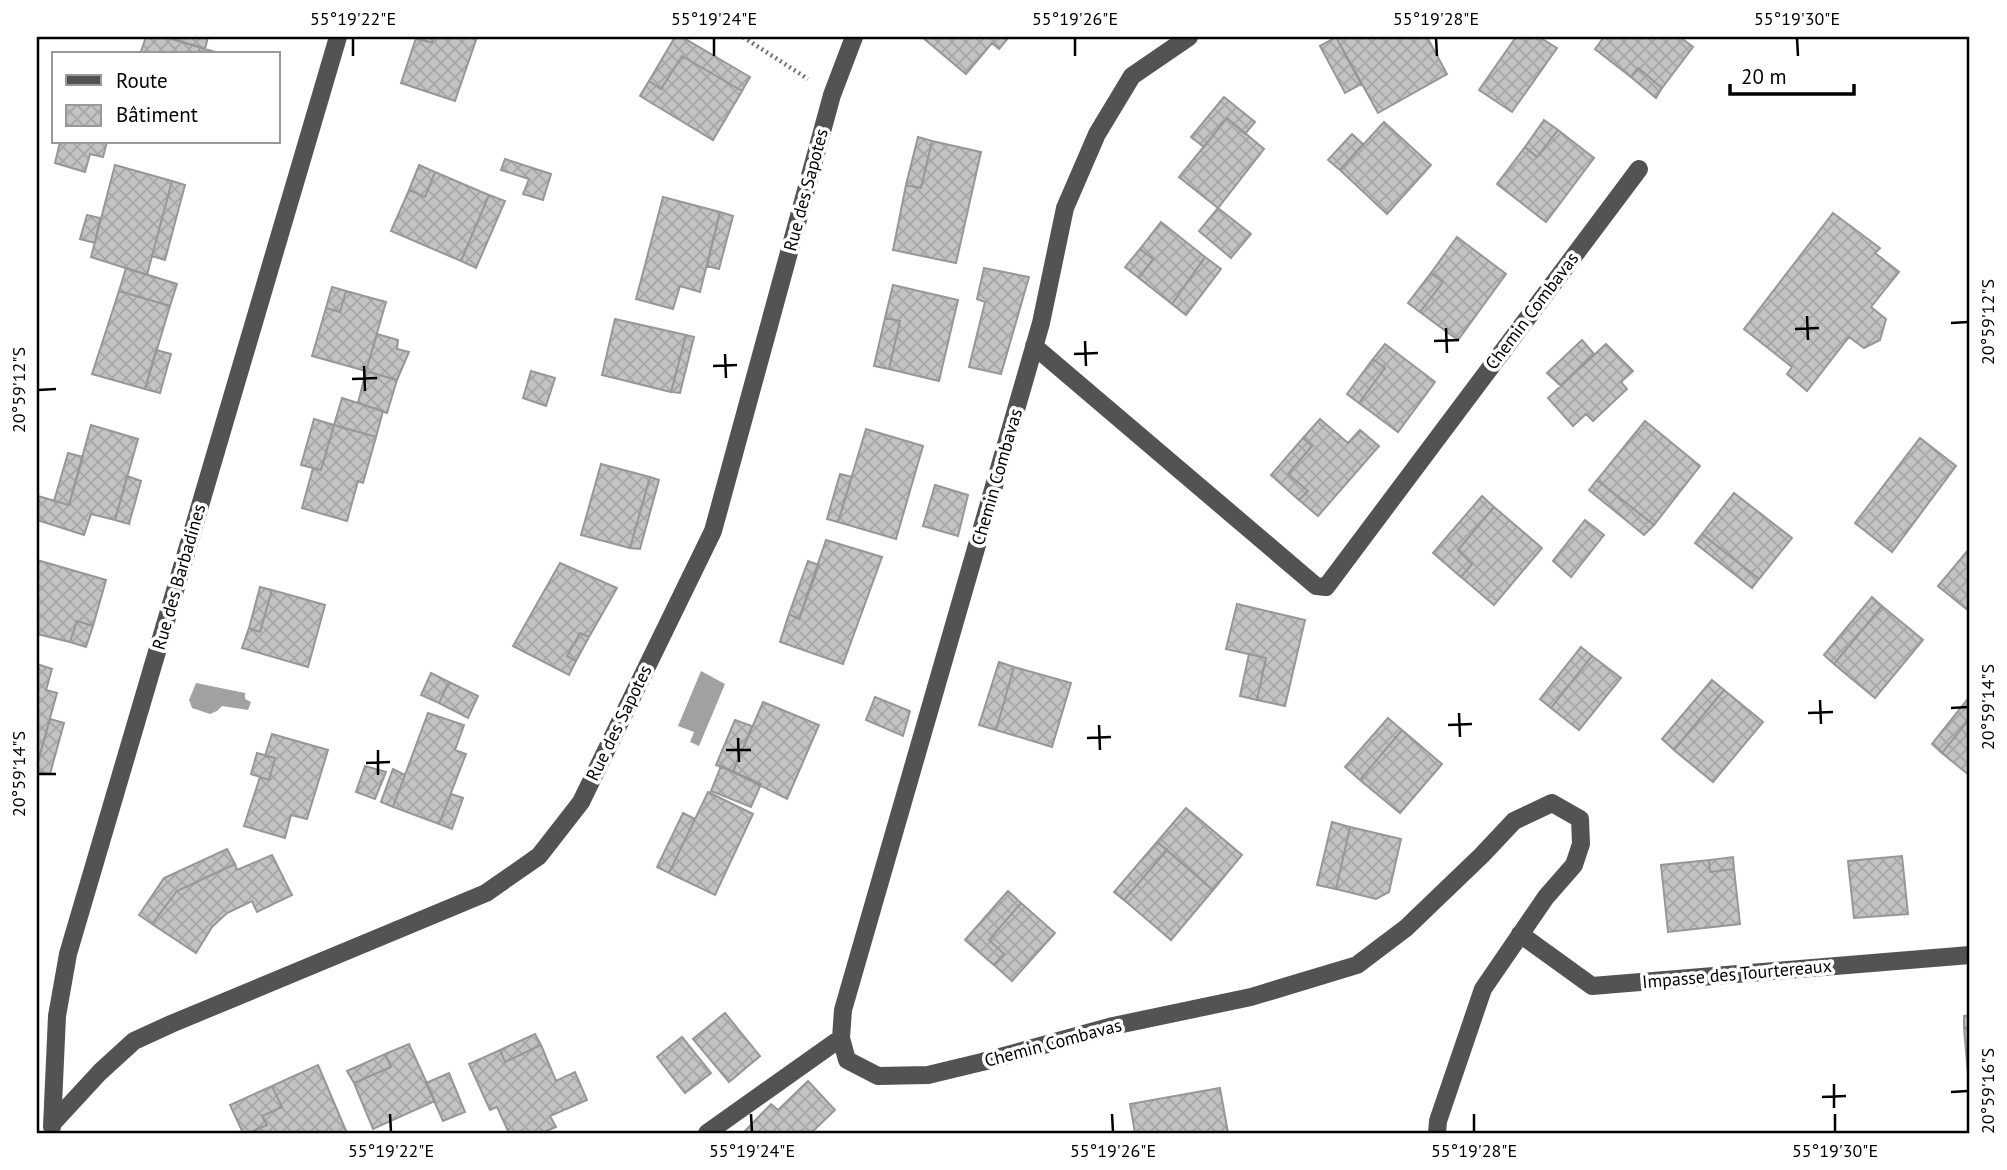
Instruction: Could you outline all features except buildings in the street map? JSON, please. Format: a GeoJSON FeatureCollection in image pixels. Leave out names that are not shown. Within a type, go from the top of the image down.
{"type":"FeatureCollection","features":[{"type":"Feature","properties":{"kind":"street","name":"Rue des Barbadines"},"geometry":{"type":"LineString","coordinates":[[52,1129],[57,1016],[68,954],[338,37]]}},
{"type":"Feature","properties":{"kind":"street","name":"Rue des Sapotes"},"geometry":{"type":"LineString","coordinates":[[52,1129],[100,1072],[134,1041],[486,893],[539,856],[581,802],[713,531],[832,94],[854,37]]}},
{"type":"Feature","properties":{"kind":"street","name":"Chemin Combavas"},"geometry":{"type":"LineString","coordinates":[[1189,37],[1132,76],[1097,134],[1065,208],[1041,323],[843,1010],[841,1038],[847,1059],[878,1076],[928,1075],[1113,1026],[1251,997],[1357,965],[1406,928],[1514,821],[1552,803],[1580,819],[1581,844],[1574,864],[1546,897],[1483,989],[1438,1121],[1437,1133]]}},
{"type":"Feature","properties":{"kind":"street","name":"Chemin Combavas"},"geometry":{"type":"LineString","coordinates":[[1034,346],[1316,586],[1326,587],[1639,169]]}},
{"type":"Feature","properties":{"kind":"street","name":"Impasse des Tourtereaux"},"geometry":{"type":"LineString","coordinates":[[1520,934],[1592,986],[1970,955]]}},
{"type":"Feature","properties":{"kind":"street"},"geometry":{"type":"LineString","coordinates":[[707,1133],[841,1038]]}},
{"type":"Feature","properties":{"kind":"path"},"geometry":{"type":"LineString","coordinates":[[743,37],[832,94]]}},
{"type":"Feature","properties":{"kind":"shaded area"},"geometry":{"type":"Polygon","coordinates":[[[701,671],[725,684],[699,746],[690,742],[694,732],[678,726],[701,671]]]}},
{"type":"Feature","properties":{"kind":"shaded area"},"geometry":{"type":"Polygon","coordinates":[[[196,683],[245,693],[245,699],[251,702],[248,710],[222,706],[210,714],[192,708],[189,700],[196,683]]]}}]}
